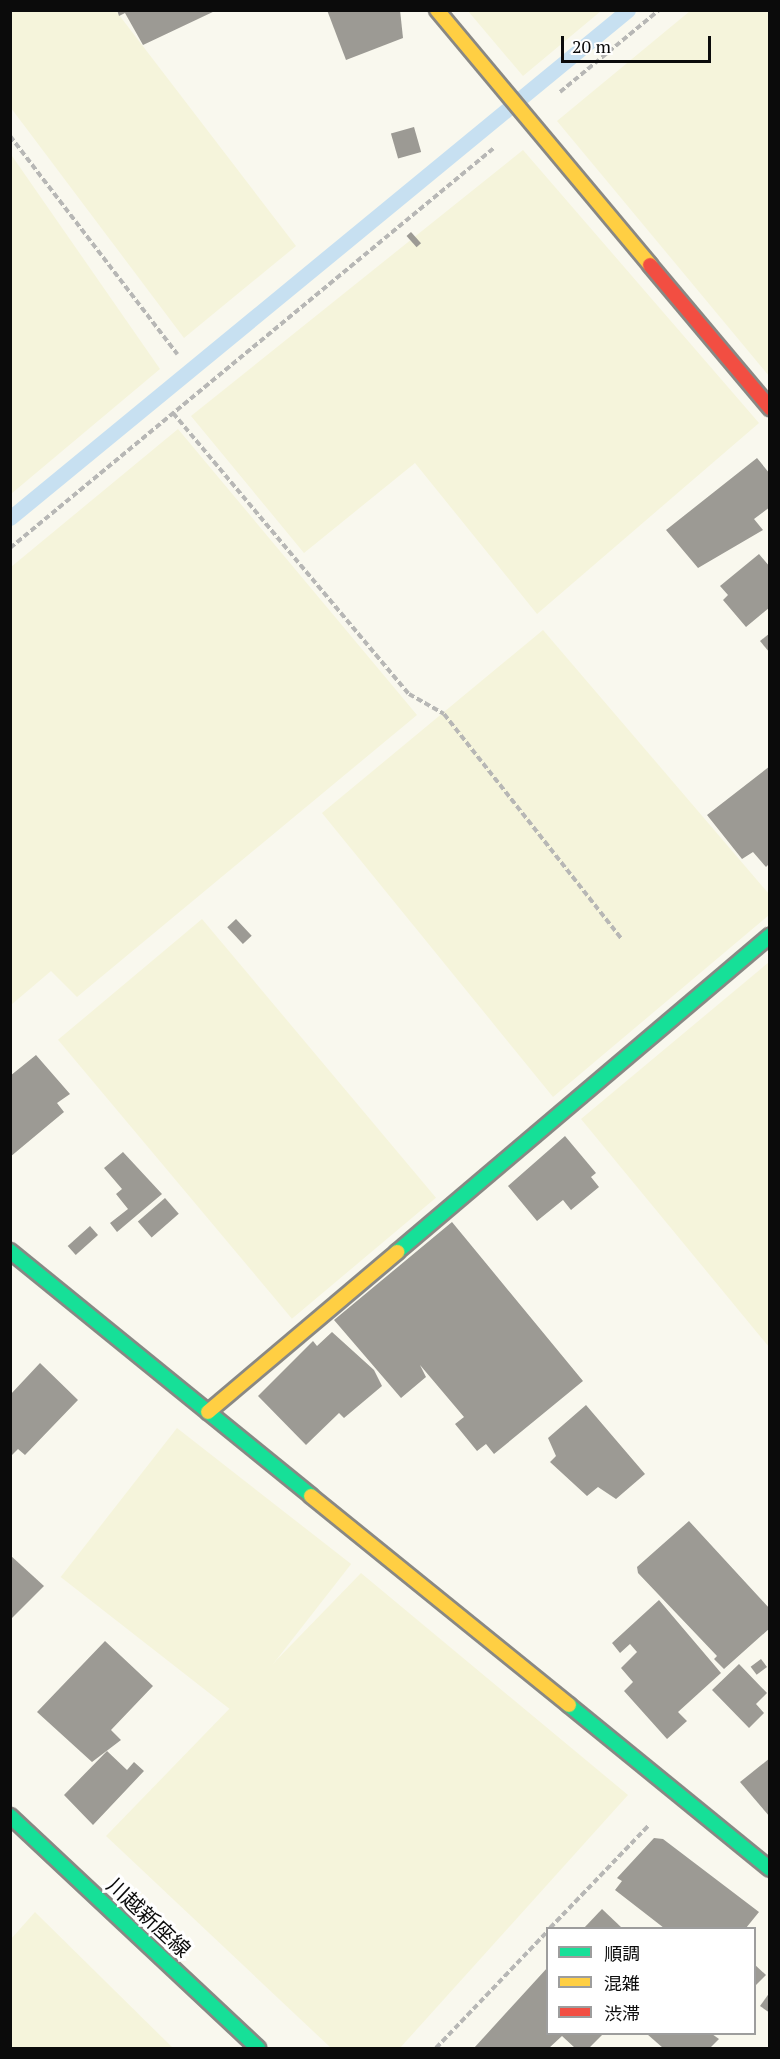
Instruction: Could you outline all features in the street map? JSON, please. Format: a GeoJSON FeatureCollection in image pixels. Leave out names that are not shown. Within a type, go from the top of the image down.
{"type":"FeatureCollection","features":[{"type":"Feature","properties":{"kind":"street"},"geometry":{"type":"LineString","coordinates":[[437,10],[770,408]]}},
{"type":"Feature","properties":{"kind":"street"},"geometry":{"type":"LineString","coordinates":[[208,1412],[770,936]]}},
{"type":"Feature","properties":{"kind":"street"},"geometry":{"type":"LineString","coordinates":[[10,1251],[770,1869]]}},
{"type":"Feature","properties":{"kind":"street","name":"川越新座線"},"geometry":{"type":"LineString","coordinates":[[10,1816],[258,2049]]}},
{"type":"Feature","properties":{"kind":"path"},"geometry":{"type":"LineString","coordinates":[[10,548],[659,10]]}},
{"type":"Feature","properties":{"kind":"path"},"geometry":{"type":"LineString","coordinates":[[10,136],[177,354]]}},
{"type":"Feature","properties":{"kind":"path"},"geometry":{"type":"LineString","coordinates":[[173,413],[409,694],[444,714],[622,939]]}},
{"type":"Feature","properties":{"kind":"path"},"geometry":{"type":"LineString","coordinates":[[552,1927],[678,1794]]}},
{"type":"Feature","properties":{"kind":"path"},"geometry":{"type":"LineString","coordinates":[[436,2049],[546,1933]]}},
{"type":"Feature","properties":{"kind":"green space"},"geometry":{"type":"Polygon","coordinates":[[[11,11],[116,11],[296,246],[184,338],[11,108],[11,11]]]}},
{"type":"Feature","properties":{"kind":"green space"},"geometry":{"type":"Polygon","coordinates":[[[468,11],[601,11],[523,76],[468,11]]]}},
{"type":"Feature","properties":{"kind":"green space"},"geometry":{"type":"Polygon","coordinates":[[[690,11],[769,11],[769,376],[557,121],[690,11]]]}},
{"type":"Feature","properties":{"kind":"green space"},"geometry":{"type":"Polygon","coordinates":[[[523,150],[759,423],[537,614],[415,463],[304,553],[191,416],[523,150]]]}},
{"type":"Feature","properties":{"kind":"green space"},"geometry":{"type":"Polygon","coordinates":[[[10,153],[160,369],[11,494],[10,494],[10,153]]]}},
{"type":"Feature","properties":{"kind":"green space"},"geometry":{"type":"Polygon","coordinates":[[[178,429],[417,715],[77,997],[51,971],[11,1005],[11,567],[178,429]]]}},
{"type":"Feature","properties":{"kind":"green space"},"geometry":{"type":"Polygon","coordinates":[[[543,630],[769,894],[769,915],[553,1097],[322,813],[543,630]]]}},
{"type":"Feature","properties":{"kind":"green space"},"geometry":{"type":"Polygon","coordinates":[[[202,919],[436,1198],[292,1319],[58,1040],[202,919]]]}},
{"type":"Feature","properties":{"kind":"green space"},"geometry":{"type":"Polygon","coordinates":[[[769,962],[769,1347],[581,1119],[769,962]]]}},
{"type":"Feature","properties":{"kind":"green space"},"geometry":{"type":"Polygon","coordinates":[[[177,1428],[351,1564],[235,1713],[61,1577],[177,1428]]]}},
{"type":"Feature","properties":{"kind":"green space"},"geometry":{"type":"Polygon","coordinates":[[[361,1573],[628,1795],[400,2048],[331,2048],[106,1836],[361,1573]]]}},
{"type":"Feature","properties":{"kind":"green space"},"geometry":{"type":"Polygon","coordinates":[[[35,1912],[173,2048],[11,2048],[11,1939],[35,1912]]]}},
{"type":"Feature","properties":{"kind":"building"},"geometry":{"type":"Polygon","coordinates":[[[117,10],[217,10],[143,45],[125,13],[119,16],[117,10]]]}},
{"type":"Feature","properties":{"kind":"building"},"geometry":{"type":"Polygon","coordinates":[[[327,10],[400,10],[403,38],[346,60],[327,10]]]}},
{"type":"Feature","properties":{"kind":"building"},"geometry":{"type":"Polygon","coordinates":[[[414,127],[421,152],[398,159],[391,134],[414,127]]]}},
{"type":"Feature","properties":{"kind":"building"},"geometry":{"type":"Polygon","coordinates":[[[411,232],[421,243],[417,247],[407,236],[411,232]]]}},
{"type":"Feature","properties":{"kind":"building"},"geometry":{"type":"Polygon","coordinates":[[[757,458],[770,474],[770,507],[754,519],[763,530],[698,568],[666,530],[757,458]]]}},
{"type":"Feature","properties":{"kind":"building"},"geometry":{"type":"Polygon","coordinates":[[[759,554],[770,567],[770,607],[746,627],[723,600],[728,595],[720,586],[759,554]]]}},
{"type":"Feature","properties":{"kind":"building"},"geometry":{"type":"Polygon","coordinates":[[[770,633],[770,653],[760,641],[770,633]]]}},
{"type":"Feature","properties":{"kind":"building"},"geometry":{"type":"Polygon","coordinates":[[[770,766],[770,863],[766,867],[753,852],[742,859],[707,815],[770,766]]]}},
{"type":"Feature","properties":{"kind":"building"},"geometry":{"type":"Polygon","coordinates":[[[236,919],[252,936],[243,944],[227,927],[236,919]]]}},
{"type":"Feature","properties":{"kind":"building"},"geometry":{"type":"Polygon","coordinates":[[[36,1055],[70,1094],[57,1103],[64,1112],[10,1157],[10,1076],[36,1055]]]}},
{"type":"Feature","properties":{"kind":"building"},"geometry":{"type":"Polygon","coordinates":[[[565,1136],[596,1173],[591,1177],[599,1187],[571,1210],[563,1200],[537,1221],[508,1186],[565,1136]]]}},
{"type":"Feature","properties":{"kind":"building"},"geometry":{"type":"Polygon","coordinates":[[[123,1152],[162,1194],[117,1232],[110,1223],[128,1209],[116,1194],[122,1189],[104,1168],[123,1152]]]}},
{"type":"Feature","properties":{"kind":"building"},"geometry":{"type":"Polygon","coordinates":[[[165,1198],[179,1214],[152,1237],[138,1222],[165,1198]]]}},
{"type":"Feature","properties":{"kind":"building"},"geometry":{"type":"Polygon","coordinates":[[[452,1222],[583,1381],[494,1454],[486,1444],[477,1451],[455,1424],[464,1417],[420,1365],[426,1377],[401,1398],[334,1320],[452,1222]]]}},
{"type":"Feature","properties":{"kind":"building"},"geometry":{"type":"Polygon","coordinates":[[[90,1226],[98,1235],[76,1255],[68,1246],[90,1226]]]}},
{"type":"Feature","properties":{"kind":"building"},"geometry":{"type":"Polygon","coordinates":[[[332,1332],[374,1370],[382,1386],[344,1418],[339,1413],[306,1445],[258,1396],[313,1341],[317,1346],[332,1332]]]}},
{"type":"Feature","properties":{"kind":"building"},"geometry":{"type":"Polygon","coordinates":[[[40,1363],[78,1400],[25,1455],[18,1449],[10,1457],[10,1395],[40,1363]]]}},
{"type":"Feature","properties":{"kind":"building"},"geometry":{"type":"Polygon","coordinates":[[[586,1405],[645,1474],[616,1499],[598,1487],[587,1496],[550,1462],[556,1456],[548,1438],[586,1405]]]}},
{"type":"Feature","properties":{"kind":"building"},"geometry":{"type":"Polygon","coordinates":[[[689,1521],[770,1609],[770,1628],[724,1669],[714,1659],[717,1656],[638,1573],[637,1567],[689,1521]]]}},
{"type":"Feature","properties":{"kind":"building"},"geometry":{"type":"Polygon","coordinates":[[[10,1555],[44,1586],[10,1620],[10,1555]]]}},
{"type":"Feature","properties":{"kind":"building"},"geometry":{"type":"Polygon","coordinates":[[[659,1600],[721,1673],[678,1712],[687,1721],[667,1739],[624,1691],[633,1682],[621,1668],[637,1652],[630,1644],[620,1653],[612,1643],[659,1600]]]}},
{"type":"Feature","properties":{"kind":"building"},"geometry":{"type":"Polygon","coordinates":[[[105,1641],[153,1686],[111,1730],[121,1740],[92,1762],[37,1712],[105,1641]]]}},
{"type":"Feature","properties":{"kind":"building"},"geometry":{"type":"Polygon","coordinates":[[[761,1659],[767,1667],[757,1675],[751,1667],[761,1659]]]}},
{"type":"Feature","properties":{"kind":"building"},"geometry":{"type":"Polygon","coordinates":[[[739,1664],[767,1693],[756,1704],[764,1713],[749,1728],[712,1690],[739,1664]]]}},
{"type":"Feature","properties":{"kind":"building"},"geometry":{"type":"Polygon","coordinates":[[[107,1751],[127,1770],[134,1762],[144,1771],[93,1825],[64,1795],[107,1751]]]}},
{"type":"Feature","properties":{"kind":"building"},"geometry":{"type":"Polygon","coordinates":[[[770,1758],[770,1817],[740,1782],[770,1758]]]}},
{"type":"Feature","properties":{"kind":"building"},"geometry":{"type":"Polygon","coordinates":[[[654,1838],[663,1839],[759,1912],[747,1927],[663,1927],[615,1890],[622,1881],[617,1878],[654,1838]]]}},
{"type":"Feature","properties":{"kind":"building"},"geometry":{"type":"Polygon","coordinates":[[[602,1909],[621,1927],[585,1927],[602,1909]]]}},
{"type":"Feature","properties":{"kind":"building"},"geometry":{"type":"Polygon","coordinates":[[[756,1966],[766,1975],[756,1985],[756,1966]]]}},
{"type":"Feature","properties":{"kind":"building"},"geometry":{"type":"Polygon","coordinates":[[[546,1969],[546,2035],[602,2035],[589,2048],[575,2048],[562,2036],[549,2048],[474,2048],[546,1969]]]}},
{"type":"Feature","properties":{"kind":"building"},"geometry":{"type":"Polygon","coordinates":[[[770,1992],[770,2013],[760,2006],[770,1992]]]}},
{"type":"Feature","properties":{"kind":"building"},"geometry":{"type":"Polygon","coordinates":[[[648,2035],[713,2035],[719,2039],[710,2048],[663,2048],[648,2035]]]}},
{"type":"Feature","properties":{"kind":"waterway"},"geometry":{"type":"LineString","coordinates":[[10,518],[628,10]]}},
{"type":"Feature","properties":{"kind":"traffic: fast"},"geometry":{"type":"LineString","coordinates":[[397,1252],[770,936]]}},
{"type":"Feature","properties":{"kind":"traffic: fast"},"geometry":{"type":"LineString","coordinates":[[10,1251],[311,1496]]}},
{"type":"Feature","properties":{"kind":"traffic: fast"},"geometry":{"type":"LineString","coordinates":[[569,1705],[770,1869]]}},
{"type":"Feature","properties":{"kind":"traffic: fast"},"geometry":{"type":"LineString","coordinates":[[10,1816],[258,2048]]}},
{"type":"Feature","properties":{"kind":"traffic: slow"},"geometry":{"type":"LineString","coordinates":[[437,10],[650,265]]}},
{"type":"Feature","properties":{"kind":"traffic: slow"},"geometry":{"type":"LineString","coordinates":[[208,1412],[397,1252]]}},
{"type":"Feature","properties":{"kind":"traffic: slow"},"geometry":{"type":"LineString","coordinates":[[311,1496],[569,1705]]}},
{"type":"Feature","properties":{"kind":"traffic: jam"},"geometry":{"type":"LineString","coordinates":[[650,265],[770,408]]}}]}
